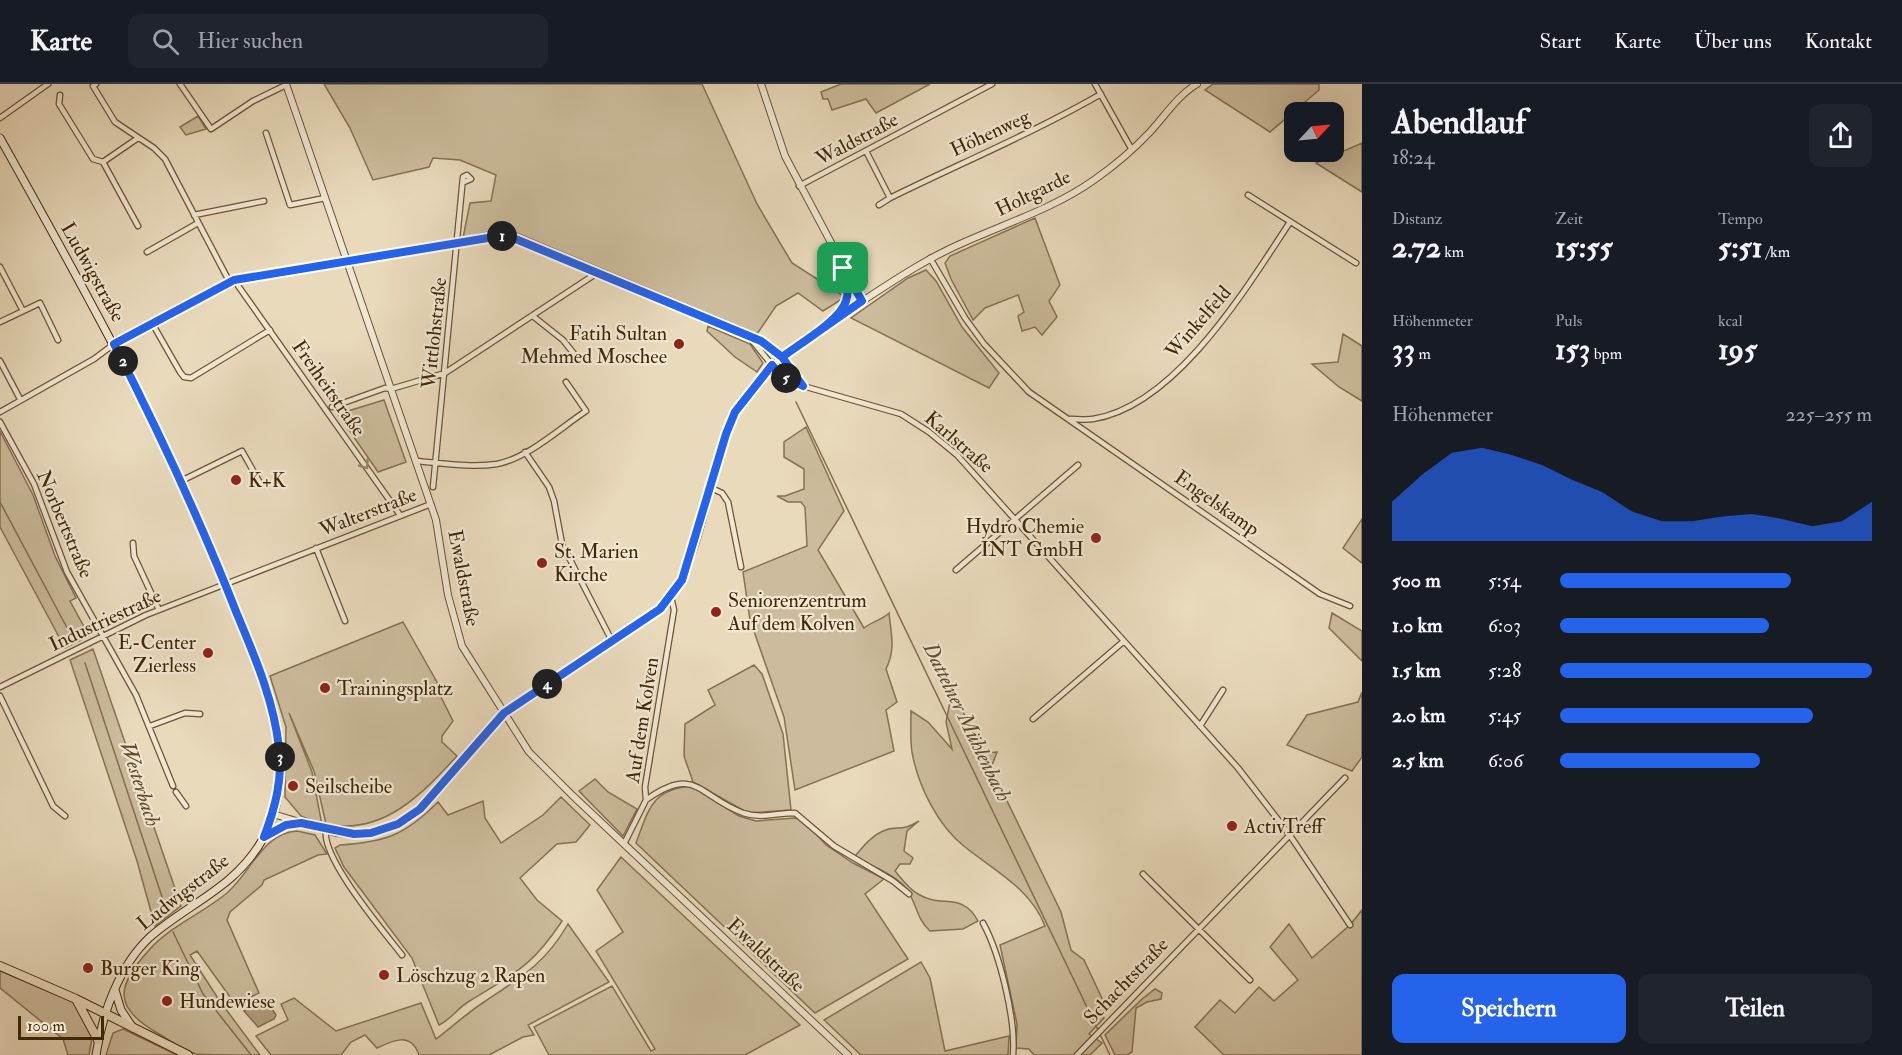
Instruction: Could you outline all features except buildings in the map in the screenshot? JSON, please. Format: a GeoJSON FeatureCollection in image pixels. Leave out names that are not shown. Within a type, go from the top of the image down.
{"type":"FeatureCollection","features":[{"type":"Feature","properties":{"kind":"main road","name":"Ludwigstraße"},"geometry":{"type":"LineString","coordinates":[[0,138],[114,344],[181,481],[225,583],[267,692],[276,723],[280,750],[280,778],[273,814],[264,837],[247,862],[229,882],[162,928],[142,946],[123,973],[115,990],[98,1040],[96,1055]]}},
{"type":"Feature","properties":{"kind":"main road"},"geometry":{"type":"LineString","coordinates":[[264,837],[286,825],[301,823]]}},
{"type":"Feature","properties":{"kind":"main road"},"geometry":{"type":"LineString","coordinates":[[0,966],[76,999],[189,1055]]}},
{"type":"Feature","properties":{"kind":"main road"},"geometry":{"type":"LineString","coordinates":[[115,990],[121,1010],[133,1028]]}},
{"type":"Feature","properties":{"kind":"main road"},"geometry":{"type":"LineString","coordinates":[[76,999],[98,1040]]}},
{"type":"Feature","properties":{"kind":"street"},"geometry":{"type":"LineString","coordinates":[[0,118],[48,84]]}},
{"type":"Feature","properties":{"kind":"street","name":"Freiheitstraße"},"geometry":{"type":"LineString","coordinates":[[96,84],[93,86],[115,122],[154,148],[165,159],[198,223],[232,280],[270,330],[400,515]]}},
{"type":"Feature","properties":{"kind":"street"},"geometry":{"type":"LineString","coordinates":[[180,84],[212,129],[253,101],[286,85]]}},
{"type":"Feature","properties":{"kind":"street"},"geometry":{"type":"LineString","coordinates":[[761,84],[774,129],[799,186],[859,303]]}},
{"type":"Feature","properties":{"kind":"street","name":"Waldstraße"},"geometry":{"type":"LineString","coordinates":[[799,186],[992,84]]}},
{"type":"Feature","properties":{"kind":"street"},"geometry":{"type":"LineString","coordinates":[[1095,84],[1132,150]]}},
{"type":"Feature","properties":{"kind":"street","name":"Holtgarde"},"geometry":{"type":"LineString","coordinates":[[828,323],[930,258],[1066,197],[1094,181],[1132,150],[1197,84]]}},
{"type":"Feature","properties":{"kind":"street","name":"Ewaldstraße"},"geometry":{"type":"LineString","coordinates":[[286,85],[431,504],[436,520],[454,623],[462,646],[536,760],[848,1055]]}},
{"type":"Feature","properties":{"kind":"street","name":"Höhenweg"},"geometry":{"type":"LineString","coordinates":[[879,205],[1101,94]]}},
{"type":"Feature","properties":{"kind":"street"},"geometry":{"type":"LineString","coordinates":[[60,95],[59,104],[93,159],[103,162],[138,226]]}},
{"type":"Feature","properties":{"kind":"street"},"geometry":{"type":"LineString","coordinates":[[266,133],[290,205]]}},
{"type":"Feature","properties":{"kind":"street"},"geometry":{"type":"LineString","coordinates":[[103,162],[138,138]]}},
{"type":"Feature","properties":{"kind":"street"},"geometry":{"type":"LineString","coordinates":[[866,151],[890,198]]}},
{"type":"Feature","properties":{"kind":"street","name":"Wittlohstraße"},"geometry":{"type":"LineString","coordinates":[[433,487],[464,182]]}},
{"type":"Feature","properties":{"kind":"street"},"geometry":{"type":"LineString","coordinates":[[1248,195],[1356,263]]}},
{"type":"Feature","properties":{"kind":"street"},"geometry":{"type":"LineString","coordinates":[[283,206],[325,198]]}},
{"type":"Feature","properties":{"kind":"street"},"geometry":{"type":"LineString","coordinates":[[194,215],[264,201]]}},
{"type":"Feature","properties":{"kind":"street","name":"Winkelfeld"},"geometry":{"type":"LineString","coordinates":[[1070,419],[1093,419],[1118,410],[1144,397],[1189,361],[1233,308],[1290,222]]}},
{"type":"Feature","properties":{"kind":"street"},"geometry":{"type":"LineString","coordinates":[[147,252],[198,223]]}},
{"type":"Feature","properties":{"kind":"street"},"geometry":{"type":"LineString","coordinates":[[0,412],[94,359],[114,344],[232,280],[506,235],[761,341],[782,357],[803,386]]}},
{"type":"Feature","properties":{"kind":"street"},"geometry":{"type":"LineString","coordinates":[[930,258],[965,318],[998,361],[1029,392],[1070,419]]}},
{"type":"Feature","properties":{"kind":"street"},"geometry":{"type":"LineString","coordinates":[[0,267],[3,279],[23,311]]}},
{"type":"Feature","properties":{"kind":"street"},"geometry":{"type":"LineString","coordinates":[[843,268],[848,285],[859,303]]}},
{"type":"Feature","properties":{"kind":"street"},"geometry":{"type":"LineString","coordinates":[[332,407],[385,388],[391,389],[445,373],[534,317],[597,273]]}},
{"type":"Feature","properties":{"kind":"street"},"geometry":{"type":"LineString","coordinates":[[273,814],[326,830],[354,834],[371,833],[398,824],[411,816],[504,713],[660,609],[671,597],[684,574],[726,434],[735,412],[772,365],[828,323],[846,301],[848,285]]}},
{"type":"Feature","properties":{"kind":"street"},"geometry":{"type":"LineString","coordinates":[[0,322],[40,303],[58,340]]}},
{"type":"Feature","properties":{"kind":"street"},"geometry":{"type":"LineString","coordinates":[[534,317],[563,340],[579,360]]}},
{"type":"Feature","properties":{"kind":"street"},"geometry":{"type":"LineString","coordinates":[[152,323],[180,372],[184,377],[191,378],[270,330]]}},
{"type":"Feature","properties":{"kind":"street","name":"Karlstraße"},"geometry":{"type":"LineString","coordinates":[[747,335],[780,375],[803,386],[901,414],[929,432],[957,455],[1238,768],[1289,834],[1350,925]]}},
{"type":"Feature","properties":{"kind":"street"},"geometry":{"type":"LineString","coordinates":[[0,362],[20,399]]}},
{"type":"Feature","properties":{"kind":"street"},"geometry":{"type":"LineString","coordinates":[[416,461],[497,464],[525,452],[586,411],[566,382]]}},
{"type":"Feature","properties":{"kind":"street","name":"Engelskamp"},"geometry":{"type":"LineString","coordinates":[[1070,419],[1320,594],[1350,606]]}},
{"type":"Feature","properties":{"kind":"street","name":"Norbertstraße"},"geometry":{"type":"LineString","coordinates":[[0,422],[34,484],[67,572],[105,636],[150,726],[174,786]]}},
{"type":"Feature","properties":{"kind":"street"},"geometry":{"type":"LineString","coordinates":[[181,481],[242,451],[260,483]]}},
{"type":"Feature","properties":{"kind":"street"},"geometry":{"type":"LineString","coordinates":[[525,452],[549,487],[562,544],[612,641]]}},
{"type":"Feature","properties":{"kind":"street"},"geometry":{"type":"LineString","coordinates":[[956,570],[1078,465]]}},
{"type":"Feature","properties":{"kind":"street"},"geometry":{"type":"LineString","coordinates":[[711,488],[722,493],[728,502],[741,567]]}},
{"type":"Feature","properties":{"kind":"street","name":"Walterstraße"},"geometry":{"type":"LineString","coordinates":[[225,583],[431,504]]}},
{"type":"Feature","properties":{"kind":"street"},"geometry":{"type":"LineString","coordinates":[[133,543],[134,556],[159,610]]}},
{"type":"Feature","properties":{"kind":"street","name":"Walterstraße"},"geometry":{"type":"LineString","coordinates":[[316,548],[345,621]]}},
{"type":"Feature","properties":{"kind":"street","name":"Industriestraße"},"geometry":{"type":"LineString","coordinates":[[0,687],[159,610],[225,583]]}},
{"type":"Feature","properties":{"kind":"street","name":"Auf dem Kolven"},"geometry":{"type":"LineString","coordinates":[[624,844],[646,800],[645,787],[674,610],[671,597]]}},
{"type":"Feature","properties":{"kind":"street"},"geometry":{"type":"LineString","coordinates":[[1033,719],[1124,641]]}},
{"type":"Feature","properties":{"kind":"street"},"geometry":{"type":"LineString","coordinates":[[1200,726],[1223,690]]}},
{"type":"Feature","properties":{"kind":"street"},"geometry":{"type":"LineString","coordinates":[[0,696],[53,806],[65,816]]}},
{"type":"Feature","properties":{"kind":"street"},"geometry":{"type":"LineString","coordinates":[[150,726],[185,713],[200,714]]}},
{"type":"Feature","properties":{"kind":"street","name":"Schachtstraße"},"geometry":{"type":"LineString","coordinates":[[1077,1055],[1345,778]]}},
{"type":"Feature","properties":{"kind":"street"},"geometry":{"type":"LineString","coordinates":[[646,800],[658,791],[681,783],[692,784],[751,815],[795,813],[802,816],[834,846],[893,880],[909,894]]}},
{"type":"Feature","properties":{"kind":"street"},"geometry":{"type":"LineString","coordinates":[[176,792],[186,806]]}},
{"type":"Feature","properties":{"kind":"street"},"geometry":{"type":"LineString","coordinates":[[326,830],[326,844],[344,878],[402,955]]}},
{"type":"Feature","properties":{"kind":"street"},"geometry":{"type":"LineString","coordinates":[[1143,874],[1250,980]]}},
{"type":"Feature","properties":{"kind":"street"},"geometry":{"type":"LineString","coordinates":[[983,923],[990,937],[1014,1027],[1013,1055]]}},
{"type":"Feature","properties":{"kind":"shaded area"},"geometry":{"type":"Polygon","coordinates":[[[324,84],[702,84],[757,204],[792,263],[842,295],[842,299],[823,311],[798,293],[776,306],[757,334],[505,228],[463,238],[470,203],[491,201],[496,175],[460,160],[433,158],[429,167],[373,180],[350,128],[324,84]]]}},
{"type":"Feature","properties":{"kind":"shaded area"},"geometry":{"type":"Polygon","coordinates":[[[841,84],[930,84],[876,113],[866,99],[832,110],[828,99],[823,99],[821,92],[841,84]]]}},
{"type":"Feature","properties":{"kind":"shaded area"},"geometry":{"type":"Polygon","coordinates":[[[1213,84],[1319,84],[1319,90],[1305,102],[1284,102],[1284,120],[1270,132],[1205,90],[1213,84]]]}},
{"type":"Feature","properties":{"kind":"shaded area"},"geometry":{"type":"Polygon","coordinates":[[[198,116],[206,129],[186,135],[180,127],[198,116]]]}},
{"type":"Feature","properties":{"kind":"shaded area"},"geometry":{"type":"Polygon","coordinates":[[[1362,143],[1362,192],[1316,163],[1344,162],[1344,151],[1362,143]]]}},
{"type":"Feature","properties":{"kind":"shaded area"},"geometry":{"type":"Polygon","coordinates":[[[1035,218],[1060,285],[1049,301],[1057,317],[1042,335],[1035,327],[1022,331],[1018,316],[1024,312],[1018,295],[985,308],[973,320],[945,263],[950,256],[1035,218]]]}},
{"type":"Feature","properties":{"kind":"shaded area"},"geometry":{"type":"Polygon","coordinates":[[[926,270],[936,281],[962,327],[999,373],[989,388],[851,318],[908,278],[926,270]]]}},
{"type":"Feature","properties":{"kind":"shaded area"},"geometry":{"type":"Polygon","coordinates":[[[708,326],[750,344],[763,363],[757,372],[735,357],[707,331],[708,326]]]}},
{"type":"Feature","properties":{"kind":"shaded area"},"geometry":{"type":"Polygon","coordinates":[[[1343,334],[1362,346],[1362,401],[1339,387],[1312,364],[1338,362],[1343,334]]]}},
{"type":"Feature","properties":{"kind":"shaded area"},"geometry":{"type":"Polygon","coordinates":[[[384,400],[406,462],[378,472],[338,414],[384,400]]]}},
{"type":"Feature","properties":{"kind":"shaded area"},"geometry":{"type":"Polygon","coordinates":[[[806,427],[844,511],[818,550],[864,628],[889,613],[892,648],[886,669],[897,702],[886,710],[894,751],[795,790],[784,717],[750,620],[743,572],[807,546],[805,507],[801,502],[788,502],[777,496],[785,496],[804,489],[804,469],[784,457],[784,442],[806,427]]]}},
{"type":"Feature","properties":{"kind":"shaded area"},"geometry":{"type":"Polygon","coordinates":[[[0,431],[33,495],[55,556],[76,598],[70,601],[89,636],[65,648],[0,527],[0,431]]]}},
{"type":"Feature","properties":{"kind":"shaded area"},"geometry":{"type":"Polygon","coordinates":[[[1362,519],[1362,563],[1343,548],[1362,519]]]}},
{"type":"Feature","properties":{"kind":"shaded area"},"geometry":{"type":"Polygon","coordinates":[[[1332,613],[1362,631],[1362,661],[1329,628],[1332,613]]]}},
{"type":"Feature","properties":{"kind":"shaded area"},"geometry":{"type":"Polygon","coordinates":[[[403,622],[442,691],[439,693],[453,721],[442,736],[442,742],[457,756],[415,797],[400,809],[383,818],[366,824],[347,826],[326,824],[314,771],[289,713],[312,772],[322,825],[301,816],[285,797],[286,727],[270,676],[403,622]]]}},
{"type":"Feature","properties":{"kind":"shaded area"},"geometry":{"type":"Polygon","coordinates":[[[93,649],[181,906],[155,926],[137,861],[70,660],[93,649]]]}},
{"type":"Feature","properties":{"kind":"shaded area"},"geometry":{"type":"Polygon","coordinates":[[[754,665],[762,674],[783,734],[791,810],[748,813],[693,782],[684,756],[685,724],[715,705],[708,690],[754,665]]]}},
{"type":"Feature","properties":{"kind":"shaded area"},"geometry":{"type":"Polygon","coordinates":[[[1362,692],[1362,757],[1352,771],[1287,745],[1307,715],[1358,702],[1362,692]]]}},
{"type":"Feature","properties":{"kind":"shaded area"},"geometry":{"type":"Polygon","coordinates":[[[956,698],[984,753],[997,752],[991,768],[1061,912],[1071,950],[1084,960],[1107,1009],[1102,1013],[1104,1018],[1089,1034],[1102,1043],[1090,1055],[1034,1055],[1029,1049],[1016,1048],[1017,1024],[1000,945],[1045,926],[1031,901],[1021,891],[965,847],[946,828],[924,791],[912,752],[911,711],[928,722],[952,749],[946,722],[950,702],[956,698]]]}},
{"type":"Feature","properties":{"kind":"shaded area"},"geometry":{"type":"Polygon","coordinates":[[[595,779],[608,792],[637,809],[623,836],[579,791],[595,779]]]}},
{"type":"Feature","properties":{"kind":"shaded area"},"geometry":{"type":"Polygon","coordinates":[[[691,786],[739,816],[756,821],[795,818],[804,821],[826,845],[853,863],[884,879],[865,894],[908,959],[815,1013],[636,843],[653,803],[667,792],[691,786]]]}},
{"type":"Feature","properties":{"kind":"shaded area"},"geometry":{"type":"Polygon","coordinates":[[[561,797],[590,825],[576,842],[557,844],[520,878],[537,900],[562,921],[541,950],[520,969],[464,1005],[439,1025],[412,958],[344,867],[335,848],[340,845],[370,842],[394,835],[415,822],[438,802],[448,815],[483,801],[485,818],[501,843],[543,815],[561,797]]]}},
{"type":"Feature","properties":{"kind":"shaded area"},"geometry":{"type":"Polygon","coordinates":[[[919,821],[907,831],[904,851],[913,858],[910,864],[900,864],[895,871],[918,894],[965,906],[978,921],[963,929],[930,931],[921,920],[908,891],[899,881],[854,857],[867,842],[879,833],[888,829],[907,827],[919,821]]]}},
{"type":"Feature","properties":{"kind":"shaded area"},"geometry":{"type":"Polygon","coordinates":[[[297,831],[315,835],[327,854],[318,855],[264,880],[262,885],[230,912],[227,920],[259,993],[235,1004],[197,951],[190,955],[219,1000],[260,1055],[196,1054],[182,1048],[133,1015],[124,996],[125,986],[138,962],[168,933],[227,893],[266,846],[285,833],[297,831]]]}},
{"type":"Feature","properties":{"kind":"shaded area"},"geometry":{"type":"Polygon","coordinates":[[[621,857],[800,1025],[745,1055],[549,1055],[534,1027],[612,986],[651,1051],[655,1049],[596,951],[623,932],[597,890],[621,857]]]}},
{"type":"Feature","properties":{"kind":"shaded area"},"geometry":{"type":"Polygon","coordinates":[[[1362,910],[1362,1055],[1224,1055],[1195,1027],[1220,1000],[1235,1013],[1259,987],[1274,1001],[1298,980],[1270,947],[1289,924],[1312,958],[1350,925],[1362,910]]]}},
{"type":"Feature","properties":{"kind":"shaded area"},"geometry":{"type":"Polygon","coordinates":[[[568,924],[609,982],[528,1025],[534,1035],[523,1037],[489,1055],[419,1055],[416,1048],[407,1041],[390,1042],[377,1048],[365,1035],[351,1042],[341,1055],[271,1055],[256,1036],[288,1020],[281,1004],[294,998],[336,1031],[421,1003],[436,1039],[531,969],[551,949],[568,924]]]}},
{"type":"Feature","properties":{"kind":"shaded area"},"geometry":{"type":"Polygon","coordinates":[[[921,962],[930,978],[945,1051],[1009,1036],[1008,1055],[861,1055],[824,1020],[921,962]]]}},
{"type":"Feature","properties":{"kind":"shaded area"},"geometry":{"type":"Polygon","coordinates":[[[0,967],[75,1002],[92,1038],[89,1055],[68,1055],[63,1039],[0,988],[0,967]]]}},
{"type":"Feature","properties":{"kind":"shaded area"},"geometry":{"type":"Polygon","coordinates":[[[1155,989],[1162,993],[1161,999],[1147,1002],[1136,1008],[1132,1052],[1127,1055],[1115,1055],[1105,1035],[1155,989]]]}},
{"type":"Feature","properties":{"kind":"shaded area"},"geometry":{"type":"Polygon","coordinates":[[[267,1001],[276,1015],[274,1019],[258,1027],[244,1011],[267,1001]]]}},
{"type":"Feature","properties":{"kind":"shaded area"},"geometry":{"type":"Polygon","coordinates":[[[123,1029],[177,1055],[106,1055],[113,1033],[123,1029]]]}},
{"type":"Feature","properties":{"kind":"waterway","name":"Dattelner Mühlenbach"},"geometry":{"type":"LineString","coordinates":[[796,402],[1110,1055]]}},
{"type":"Feature","properties":{"kind":"waterway","name":"Westerbach"},"geometry":{"type":"LineString","coordinates":[[0,502],[73,639]]}},
{"type":"Feature","properties":{"kind":"waterway","name":"Westerbach"},"geometry":{"type":"LineString","coordinates":[[85,663],[168,915]]}},
{"type":"Feature","properties":{"kind":"waterway","name":"Westerbach"},"geometry":{"type":"LineString","coordinates":[[173,932],[203,994],[251,1055]]}},
{"type":"Feature","properties":{"kind":"place","name":"Fatih Sultan Mehmed Moschee"},"geometry":{"type":"Point","coordinates":[679,344]}},
{"type":"Feature","properties":{"kind":"place","name":"K+K"},"geometry":{"type":"Point","coordinates":[236,480]}},
{"type":"Feature","properties":{"kind":"place","name":"Hydro Chemie INT GmbH"},"geometry":{"type":"Point","coordinates":[1096,538]}},
{"type":"Feature","properties":{"kind":"place","name":"St. Marien Kirche"},"geometry":{"type":"Point","coordinates":[542,563]}},
{"type":"Feature","properties":{"kind":"place","name":"Seniorenzentrum Auf dem Kolven"},"geometry":{"type":"Point","coordinates":[716,612]}},
{"type":"Feature","properties":{"kind":"place","name":"E-Center Zierless"},"geometry":{"type":"Point","coordinates":[208,653]}},
{"type":"Feature","properties":{"kind":"place","name":"Trainingsplatz"},"geometry":{"type":"Point","coordinates":[325,688]}},
{"type":"Feature","properties":{"kind":"place","name":"Seilscheibe"},"geometry":{"type":"Point","coordinates":[293,786]}},
{"type":"Feature","properties":{"kind":"place","name":"ActivTreff"},"geometry":{"type":"Point","coordinates":[1232,826]}},
{"type":"Feature","properties":{"kind":"place","name":"Burger King"},"geometry":{"type":"Point","coordinates":[88,968]}},
{"type":"Feature","properties":{"kind":"place","name":"Löschzug 2 Rapen"},"geometry":{"type":"Point","coordinates":[384,975]}},
{"type":"Feature","properties":{"kind":"place","name":"Hundewiese"},"geometry":{"type":"Point","coordinates":[167,1001]}},
{"type":"Feature","properties":{"kind":"route"},"geometry":{"type":"LineString","coordinates":[[843,268],[848,285],[843,308],[828,323],[782,357],[761,341],[506,235],[229,281],[114,344],[183,485],[225,583],[267,692],[276,723],[280,750],[280,778],[273,814],[264,837],[286,825],[301,823],[336,833],[354,834],[371,833],[398,824],[420,809],[504,713],[660,609],[676,590],[687,567],[726,434],[735,412],[772,365],[780,375],[803,386],[782,357],[813,333],[828,323],[857,304],[862,301],[843,268]]}}]}
